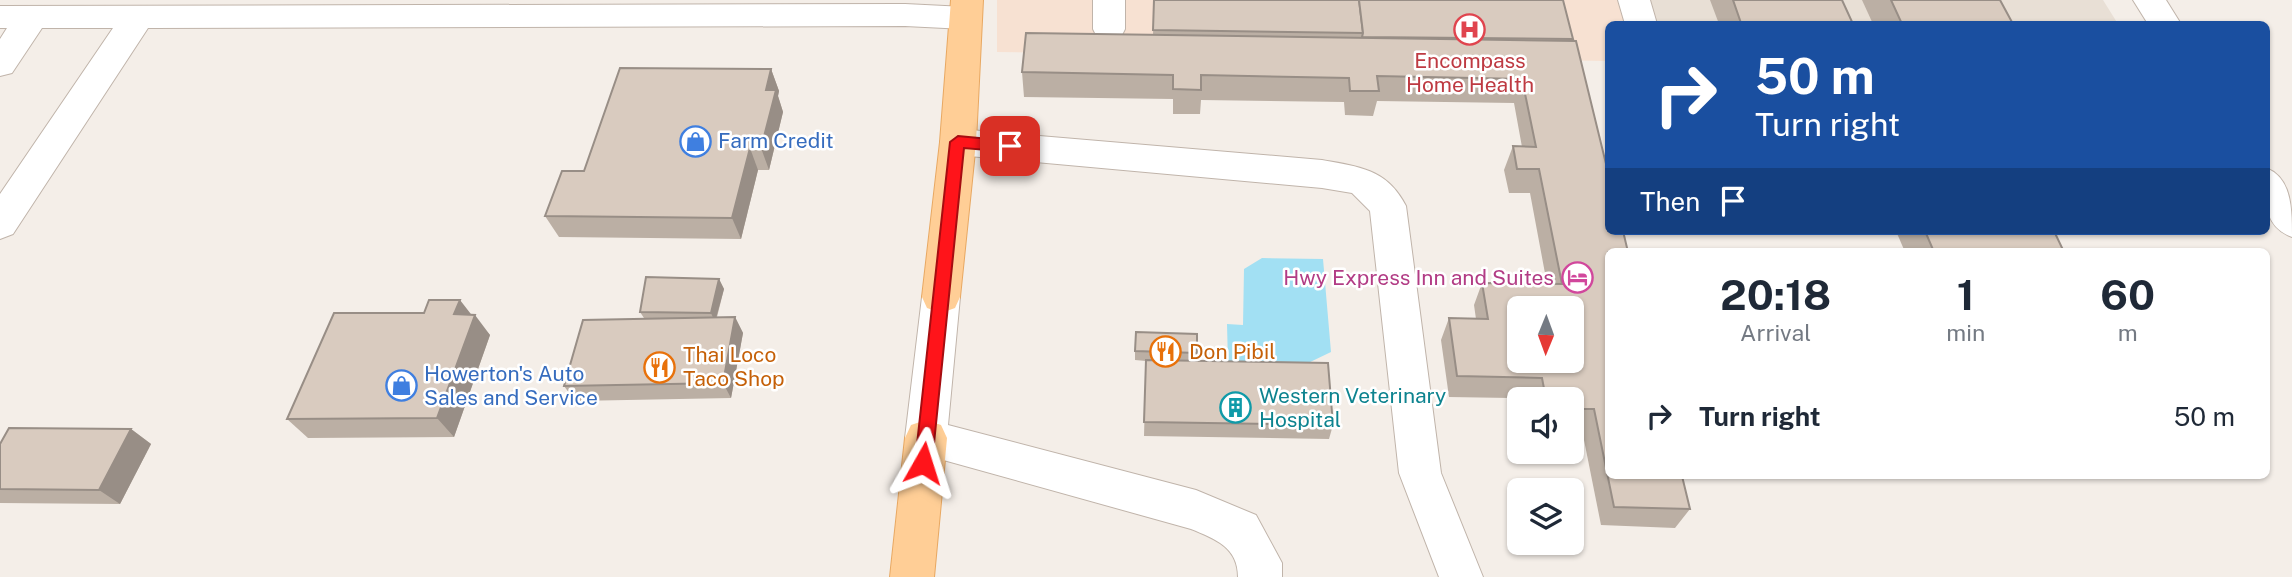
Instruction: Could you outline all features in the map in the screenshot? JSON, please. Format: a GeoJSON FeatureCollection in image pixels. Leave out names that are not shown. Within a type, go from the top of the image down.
{"type":"FeatureCollection","features":[{"type":"Feature","properties":{"kind":"main road"},"geometry":{"type":"LineString","coordinates":[[941,297],[958,142],[966,9]]}},
{"type":"Feature","properties":{"kind":"main road"},"geometry":{"type":"LineString","coordinates":[[912,577],[926,438]]}},
{"type":"Feature","properties":{"kind":"street"},"geometry":{"type":"LineString","coordinates":[[1634,0],[1640,21]]}},
{"type":"Feature","properties":{"kind":"street"},"geometry":{"type":"LineString","coordinates":[[2149,0],[2163,21]]}},
{"type":"Feature","properties":{"kind":"street"},"geometry":{"type":"LineString","coordinates":[[0,17],[905,15],[966,9]]}},
{"type":"Feature","properties":{"kind":"street"},"geometry":{"type":"LineString","coordinates":[[0,64],[33,17]]}},
{"type":"Feature","properties":{"kind":"street"},"geometry":{"type":"LineString","coordinates":[[0,224],[138,17]]}},
{"type":"Feature","properties":{"kind":"street"},"geometry":{"type":"LineString","coordinates":[[958,142],[1322,174],[1363,181],[1388,206],[1420,473],[1461,577]]}},
{"type":"Feature","properties":{"kind":"street"},"geometry":{"type":"LineString","coordinates":[[2270,188],[2292,222]]}},
{"type":"Feature","properties":{"kind":"street"},"geometry":{"type":"LineString","coordinates":[[941,297],[926,438],[1196,510],[1241,529],[1260,563],[1260,577]]}},
{"type":"Feature","properties":{"kind":"shaded area"},"geometry":{"type":"Polygon","coordinates":[[[997,0],[1622,0],[1628,21],[1605,21],[1605,61],[997,52],[997,0]]]}},
{"type":"Feature","properties":{"kind":"shaded area"},"geometry":{"type":"Polygon","coordinates":[[[1641,0],[2103,0],[2116,21],[1647,21],[1641,0]]]}},
{"type":"Feature","properties":{"kind":"water"},"geometry":{"type":"Polygon","coordinates":[[[1262,258],[1323,259],[1331,352],[1306,364],[1228,363],[1227,324],[1243,325],[1244,269],[1262,258]]]}},
{"type":"Feature","properties":{"kind":"building"},"geometry":{"type":"Polygon","coordinates":[[[1154,0],[1359,0],[1363,33],[1153,30],[1154,0]]]}},
{"type":"Feature","properties":{"kind":"building"},"geometry":{"type":"Polygon","coordinates":[[[1359,0],[1563,0],[1573,39],[1362,37],[1359,0]]]}},
{"type":"Feature","properties":{"kind":"building"},"geometry":{"type":"Polygon","coordinates":[[[1733,0],[1842,0],[1852,21],[1740,21],[1733,0]]]}},
{"type":"Feature","properties":{"kind":"building"},"geometry":{"type":"Polygon","coordinates":[[[1891,0],[2000,0],[2011,21],[1901,21],[1891,0]]]}},
{"type":"Feature","properties":{"kind":"building"},"geometry":{"type":"Polygon","coordinates":[[[1026,33],[1576,41],[1605,160],[1605,235],[1624,235],[1627,248],[1605,248],[1605,463],[1594,409],[1584,409],[1584,387],[1544,387],[1542,378],[1457,376],[1449,318],[1488,319],[1482,283],[1562,284],[1539,169],[1517,169],[1513,146],[1536,147],[1522,79],[1377,76],[1379,91],[1350,91],[1349,78],[1201,75],[1201,90],[1173,89],[1173,75],[1022,72],[1026,33]]]}},
{"type":"Feature","properties":{"kind":"building"},"geometry":{"type":"Polygon","coordinates":[[[620,68],[771,69],[766,90],[776,90],[761,148],[750,148],[732,218],[545,216],[562,171],[584,171],[620,68]]]}},
{"type":"Feature","properties":{"kind":"building"},"geometry":{"type":"Polygon","coordinates":[[[1927,235],[2056,235],[2062,248],[1932,248],[1927,235]]]}},
{"type":"Feature","properties":{"kind":"building"},"geometry":{"type":"Polygon","coordinates":[[[646,277],[719,279],[711,313],[640,312],[646,277]]]}},
{"type":"Feature","properties":{"kind":"building","name":"Howerton's Auto Sales and Service"},"geometry":{"type":"Polygon","coordinates":[[[429,300],[460,300],[454,314],[475,315],[437,418],[287,419],[334,313],[424,313],[429,300]]]}},
{"type":"Feature","properties":{"kind":"building","name":"Thai Loco Taco Shop"},"geometry":{"type":"Polygon","coordinates":[[[735,317],[723,383],[564,386],[583,320],[735,317]]]}},
{"type":"Feature","properties":{"kind":"building"},"geometry":{"type":"Polygon","coordinates":[[[1136,332],[1197,334],[1197,353],[1135,351],[1136,332]]]}},
{"type":"Feature","properties":{"kind":"building","name":"Western Veterinary Hospital"},"geometry":{"type":"Polygon","coordinates":[[[1146,360],[1328,363],[1333,425],[1144,422],[1146,360]]]}},
{"type":"Feature","properties":{"kind":"building"},"geometry":{"type":"Polygon","coordinates":[[[9,428],[131,429],[99,490],[0,489],[0,444],[9,428]]]}},
{"type":"Feature","properties":{"kind":"building"},"geometry":{"type":"Polygon","coordinates":[[[1608,479],[1683,479],[1690,509],[1614,507],[1608,479]]]}},
{"type":"Feature","properties":{"kind":"place","name":"Encompass Home Health"},"geometry":{"type":"Point","coordinates":[1470,29]}},
{"type":"Feature","properties":{"kind":"place","name":"Farm Credit"},"geometry":{"type":"Point","coordinates":[695,141]}},
{"type":"Feature","properties":{"kind":"place","name":"Hwy Express Inn and Suites"},"geometry":{"type":"Point","coordinates":[1577,278]}},
{"type":"Feature","properties":{"kind":"place","name":"Don Pibil"},"geometry":{"type":"Point","coordinates":[1166,352]}},
{"type":"Feature","properties":{"kind":"place","name":"Thai Loco Taco Shop"},"geometry":{"type":"Point","coordinates":[660,367]}},
{"type":"Feature","properties":{"kind":"place","name":"Howerton's Auto Sales and Service"},"geometry":{"type":"Point","coordinates":[401,386]}},
{"type":"Feature","properties":{"kind":"place","name":"Western Veterinary Hospital"},"geometry":{"type":"Point","coordinates":[1236,408]}},
{"type":"Feature","properties":{"kind":"route"},"geometry":{"type":"LineString","coordinates":[[923,463],[958,142],[1010,146]]}}]}
